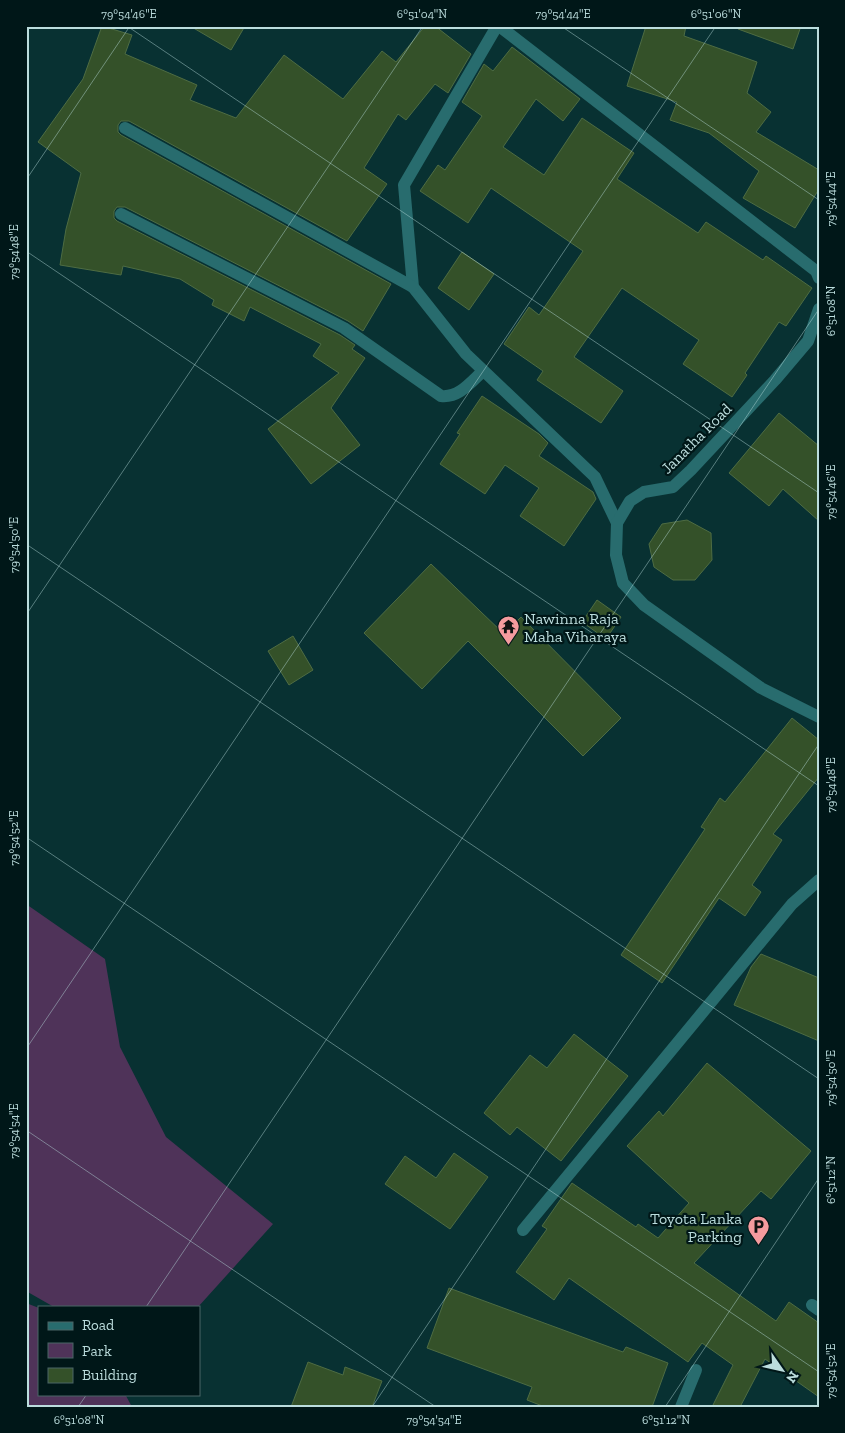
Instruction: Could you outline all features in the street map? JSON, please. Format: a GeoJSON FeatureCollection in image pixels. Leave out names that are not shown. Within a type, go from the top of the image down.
{"type":"FeatureCollection","features":[{"type":"Feature","properties":{"kind":"street"},"geometry":{"type":"LineString","coordinates":[[413,287],[404,185],[498,26],[816,271],[819,278]]}},
{"type":"Feature","properties":{"kind":"street"},"geometry":{"type":"LineString","coordinates":[[125,128],[413,287],[466,354],[595,477],[617,523]]}},
{"type":"Feature","properties":{"kind":"street"},"geometry":{"type":"LineString","coordinates":[[121,214],[344,328],[441,396],[448,397],[458,393],[483,371]]}},
{"type":"Feature","properties":{"kind":"street","name":"Janatha Road"},"geometry":{"type":"LineString","coordinates":[[819,309],[808,341],[775,380],[674,487],[644,492],[630,501],[617,523],[616,555],[624,583],[644,605],[761,688],[819,717]]}},
{"type":"Feature","properties":{"kind":"street"},"geometry":{"type":"LineString","coordinates":[[808,341],[819,348]]}},
{"type":"Feature","properties":{"kind":"street"},"geometry":{"type":"LineString","coordinates":[[523,1230],[792,904],[819,880]]}},
{"type":"Feature","properties":{"kind":"street"},"geometry":{"type":"LineString","coordinates":[[681,1407],[696,1370]]}},
{"type":"Feature","properties":{"kind":"green space"},"geometry":{"type":"Polygon","coordinates":[[[26,904],[105,959],[120,1047],[166,1137],[273,1224],[199,1306],[52,1306],[26,1291],[26,904]]]}},
{"type":"Feature","properties":{"kind":"green space"},"geometry":{"type":"Polygon","coordinates":[[[26,1303],[38,1308],[38,1396],[126,1396],[132,1407],[26,1407],[26,1303]]]}},
{"type":"Feature","properties":{"kind":"building"},"geometry":{"type":"Polygon","coordinates":[[[102,26],[132,35],[125,54],[197,85],[190,100],[236,118],[284,55],[343,99],[382,51],[396,62],[425,26],[435,26],[471,54],[448,93],[435,84],[406,120],[398,114],[364,168],[387,184],[347,241],[129,121],[121,121],[118,125],[118,132],[121,135],[391,284],[363,331],[348,321],[125,207],[117,207],[114,211],[114,218],[117,221],[340,335],[355,345],[352,349],[365,358],[331,408],[360,445],[311,484],[268,429],[339,373],[313,356],[321,344],[250,307],[244,321],[212,305],[214,300],[180,279],[123,266],[121,275],[60,265],[66,229],[81,173],[38,142],[83,79],[102,26]]]}},
{"type":"Feature","properties":{"kind":"building"},"geometry":{"type":"Polygon","coordinates":[[[190,26],[245,26],[231,50],[190,26]]]}},
{"type":"Feature","properties":{"kind":"building"},"geometry":{"type":"Polygon","coordinates":[[[646,26],[686,26],[684,36],[757,62],[747,93],[771,112],[756,132],[819,170],[819,189],[795,228],[743,198],[759,171],[709,133],[670,120],[677,102],[627,86],[646,26]]]}},
{"type":"Feature","properties":{"kind":"building"},"geometry":{"type":"Polygon","coordinates":[[[738,26],[801,26],[793,49],[738,29],[738,26]]]}},
{"type":"Feature","properties":{"kind":"building"},"geometry":{"type":"Polygon","coordinates":[[[512,47],[580,99],[563,121],[536,99],[503,147],[544,175],[582,118],[634,153],[617,179],[698,233],[706,222],[763,260],[766,256],[812,288],[786,326],[779,322],[745,373],[747,375],[732,397],[683,364],[699,340],[622,288],[574,357],[623,391],[601,423],[537,380],[543,371],[504,344],[529,307],[539,315],[583,251],[491,188],[468,223],[420,191],[438,165],[445,170],[482,116],[462,102],[484,64],[493,71],[512,47]]]}},
{"type":"Feature","properties":{"kind":"building"},"geometry":{"type":"Polygon","coordinates":[[[462,252],[494,274],[469,310],[438,288],[462,252]]]}},
{"type":"Feature","properties":{"kind":"building"},"geometry":{"type":"Polygon","coordinates":[[[482,396],[539,434],[548,443],[539,456],[593,492],[596,499],[564,546],[520,516],[539,488],[505,465],[485,494],[440,464],[460,434],[457,433],[482,396]]]}},
{"type":"Feature","properties":{"kind":"building"},"geometry":{"type":"Polygon","coordinates":[[[779,413],[819,446],[819,521],[783,489],[769,506],[729,473],[779,413]]]}},
{"type":"Feature","properties":{"kind":"building"},"geometry":{"type":"Polygon","coordinates":[[[687,520],[711,533],[712,560],[695,580],[673,580],[654,567],[649,544],[662,524],[687,520]]]}},
{"type":"Feature","properties":{"kind":"building"},"geometry":{"type":"Polygon","coordinates":[[[431,564],[504,634],[521,617],[621,718],[583,756],[468,641],[422,689],[364,633],[431,564]]]}},
{"type":"Feature","properties":{"kind":"building"},"geometry":{"type":"Polygon","coordinates":[[[597,600],[621,617],[606,639],[582,622],[597,600]]]}},
{"type":"Feature","properties":{"kind":"building"},"geometry":{"type":"Polygon","coordinates":[[[293,636],[313,670],[289,685],[268,651],[293,636]]]}},
{"type":"Feature","properties":{"kind":"building"},"geometry":{"type":"Polygon","coordinates":[[[792,718],[819,740],[819,777],[773,834],[782,840],[752,885],[761,892],[745,916],[719,898],[662,983],[621,955],[705,829],[701,827],[720,798],[725,802],[792,718]]]}},
{"type":"Feature","properties":{"kind":"building"},"geometry":{"type":"Polygon","coordinates":[[[761,954],[819,978],[819,1041],[734,1005],[751,967],[761,954]]]}},
{"type":"Feature","properties":{"kind":"building"},"geometry":{"type":"Polygon","coordinates":[[[574,1034],[628,1076],[561,1161],[517,1127],[510,1135],[484,1113],[530,1055],[547,1068],[574,1034]]]}},
{"type":"Feature","properties":{"kind":"building"},"geometry":{"type":"Polygon","coordinates":[[[707,1063],[811,1151],[771,1199],[761,1191],[694,1263],[776,1321],[789,1302],[819,1323],[819,1397],[765,1359],[740,1407],[712,1407],[733,1365],[702,1343],[688,1362],[569,1278],[554,1300],[516,1272],[547,1229],[542,1226],[572,1183],[636,1227],[638,1224],[658,1238],[689,1203],[627,1146],[659,1111],[663,1116],[707,1063]]]}},
{"type":"Feature","properties":{"kind":"building"},"geometry":{"type":"Polygon","coordinates":[[[454,1153],[488,1177],[450,1229],[385,1184],[405,1156],[436,1178],[454,1153]]]}},
{"type":"Feature","properties":{"kind":"building"},"geometry":{"type":"Polygon","coordinates":[[[449,1288],[623,1352],[626,1347],[668,1363],[652,1407],[545,1407],[527,1400],[532,1387],[427,1348],[449,1288]]]}},
{"type":"Feature","properties":{"kind":"building"},"geometry":{"type":"Polygon","coordinates":[[[308,1362],[343,1375],[345,1367],[382,1381],[372,1407],[291,1407],[308,1362]]]}},
{"type":"Feature","properties":{"kind":"place","name":"Nawinna Raja Maha Viharaya"},"geometry":{"type":"Point","coordinates":[508,646]}},
{"type":"Feature","properties":{"kind":"place","name":"Toyota Lanka Parking"},"geometry":{"type":"Point","coordinates":[758,1246]}}]}
